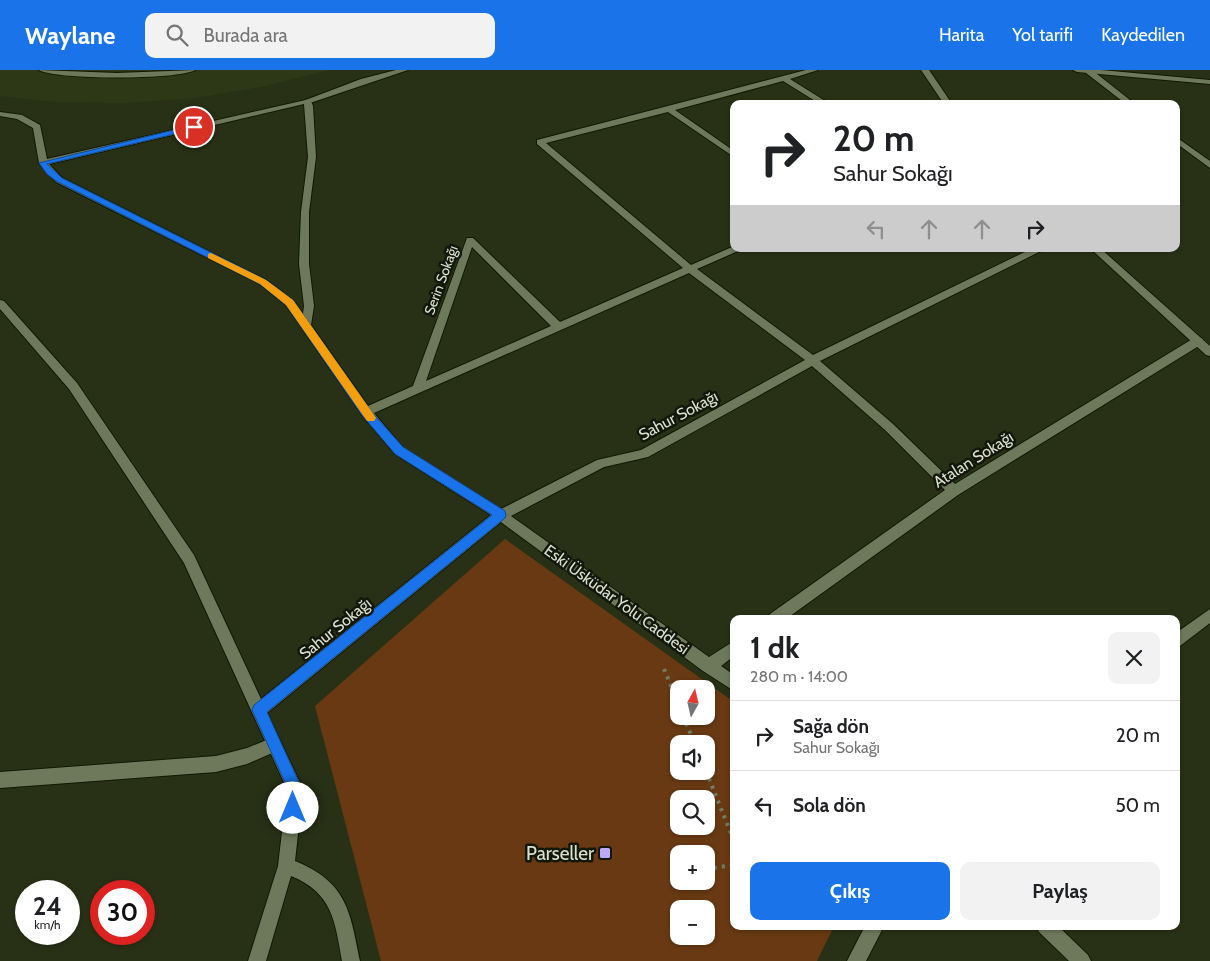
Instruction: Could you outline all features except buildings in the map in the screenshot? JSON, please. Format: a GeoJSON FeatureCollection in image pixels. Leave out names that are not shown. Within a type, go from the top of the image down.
{"type":"FeatureCollection","features":[{"type":"Feature","properties":{"kind":"street"},"geometry":{"type":"LineString","coordinates":[[43,70],[69,74],[158,74],[190,70]]}},
{"type":"Feature","properties":{"kind":"street"},"geometry":{"type":"LineString","coordinates":[[0,114],[19,117],[37,127],[43,163],[307,101],[364,81],[404,70]]}},
{"type":"Feature","properties":{"kind":"street"},"geometry":{"type":"LineString","coordinates":[[814,70],[669,110],[540,142],[690,269],[812,360],[889,427],[954,491]]}},
{"type":"Feature","properties":{"kind":"street"},"geometry":{"type":"LineString","coordinates":[[925,70],[945,100]]}},
{"type":"Feature","properties":{"kind":"street"},"geometry":{"type":"LineString","coordinates":[[1077,70],[1210,82]]}},
{"type":"Feature","properties":{"kind":"street"},"geometry":{"type":"LineString","coordinates":[[1089,71],[1126,100]]}},
{"type":"Feature","properties":{"kind":"street"},"geometry":{"type":"LineString","coordinates":[[784,78],[820,100]]}},
{"type":"Feature","properties":{"kind":"street"},"geometry":{"type":"LineString","coordinates":[[306,325],[309,306],[304,264],[305,212],[312,157],[309,106],[307,101]]}},
{"type":"Feature","properties":{"kind":"street"},"geometry":{"type":"LineString","coordinates":[[669,110],[730,152]]}},
{"type":"Feature","properties":{"kind":"street"},"geometry":{"type":"LineString","coordinates":[[1180,142],[1210,166]]}},
{"type":"Feature","properties":{"kind":"street","name":"Eski Üsküdar Yolu Caddesi"},"geometry":{"type":"LineString","coordinates":[[43,163],[49,172],[59,180],[263,282],[290,302],[366,412],[399,450],[501,515],[730,681]]}},
{"type":"Feature","properties":{"kind":"street","name":"Serin Sokağı"},"geometry":{"type":"LineString","coordinates":[[418,390],[470,240],[558,327]]}},
{"type":"Feature","properties":{"kind":"street"},"geometry":{"type":"LineString","coordinates":[[366,412],[730,251]]}},
{"type":"Feature","properties":{"kind":"street","name":"Sahur Sokağı"},"geometry":{"type":"LineString","coordinates":[[259,710],[501,515],[601,462],[644,454],[812,360],[1032,252]]}},
{"type":"Feature","properties":{"kind":"street"},"geometry":{"type":"LineString","coordinates":[[1099,252],[1210,352]]}},
{"type":"Feature","properties":{"kind":"street"},"geometry":{"type":"LineString","coordinates":[[0,303],[73,386],[189,559],[295,789],[286,866],[257,961]]}},
{"type":"Feature","properties":{"kind":"street","name":"Atalan Sokağı"},"geometry":{"type":"LineString","coordinates":[[781,615],[954,491],[1198,341]]}},
{"type":"Feature","properties":{"kind":"street"},"geometry":{"type":"LineString","coordinates":[[1180,639],[1210,614]]}},
{"type":"Feature","properties":{"kind":"street"},"geometry":{"type":"LineString","coordinates":[[708,666],[730,651]]}},
{"type":"Feature","properties":{"kind":"street"},"geometry":{"type":"LineString","coordinates":[[0,780],[216,764],[246,756],[274,745]]}},
{"type":"Feature","properties":{"kind":"street"},"geometry":{"type":"LineString","coordinates":[[286,866],[305,872],[322,883],[332,895],[341,909],[351,961]]}},
{"type":"Feature","properties":{"kind":"street"},"geometry":{"type":"LineString","coordinates":[[856,961],[872,930]]}},
{"type":"Feature","properties":{"kind":"street"},"geometry":{"type":"LineString","coordinates":[[1049,930],[1082,961]]}},
{"type":"Feature","properties":{"kind":"path"},"geometry":{"type":"LineString","coordinates":[[710,780],[730,831]]}},
{"type":"Feature","properties":{"kind":"path"},"geometry":{"type":"LineString","coordinates":[[715,868],[730,866]]}},
{"type":"Feature","properties":{"kind":"shaded area"},"geometry":{"type":"Polygon","coordinates":[[[0,70],[328,70],[261,87],[195,98],[124,103],[57,102],[0,96],[0,70]]]}},
{"type":"Feature","properties":{"kind":"shaded area"},"geometry":{"type":"Polygon","coordinates":[[[505,539],[703,680],[670,680],[670,725],[715,725],[715,688],[730,699],[730,930],[832,930],[817,961],[381,961],[315,706],[505,539]]]}},
{"type":"Feature","properties":{"kind":"slow traffic"},"geometry":{"type":"LineString","coordinates":[[211,256],[263,282],[290,302],[370,418]]}},
{"type":"Feature","properties":{"kind":"place","name":"Parseller"},"geometry":{"type":"Point","coordinates":[605,853]}},
{"type":"Feature","properties":{"kind":"route"},"geometry":{"type":"LineString","coordinates":[[194,127],[43,163],[49,172],[59,180],[263,282],[277,292],[290,302],[366,412],[399,450],[501,515],[259,710],[295,789],[293,808]]}}]}
